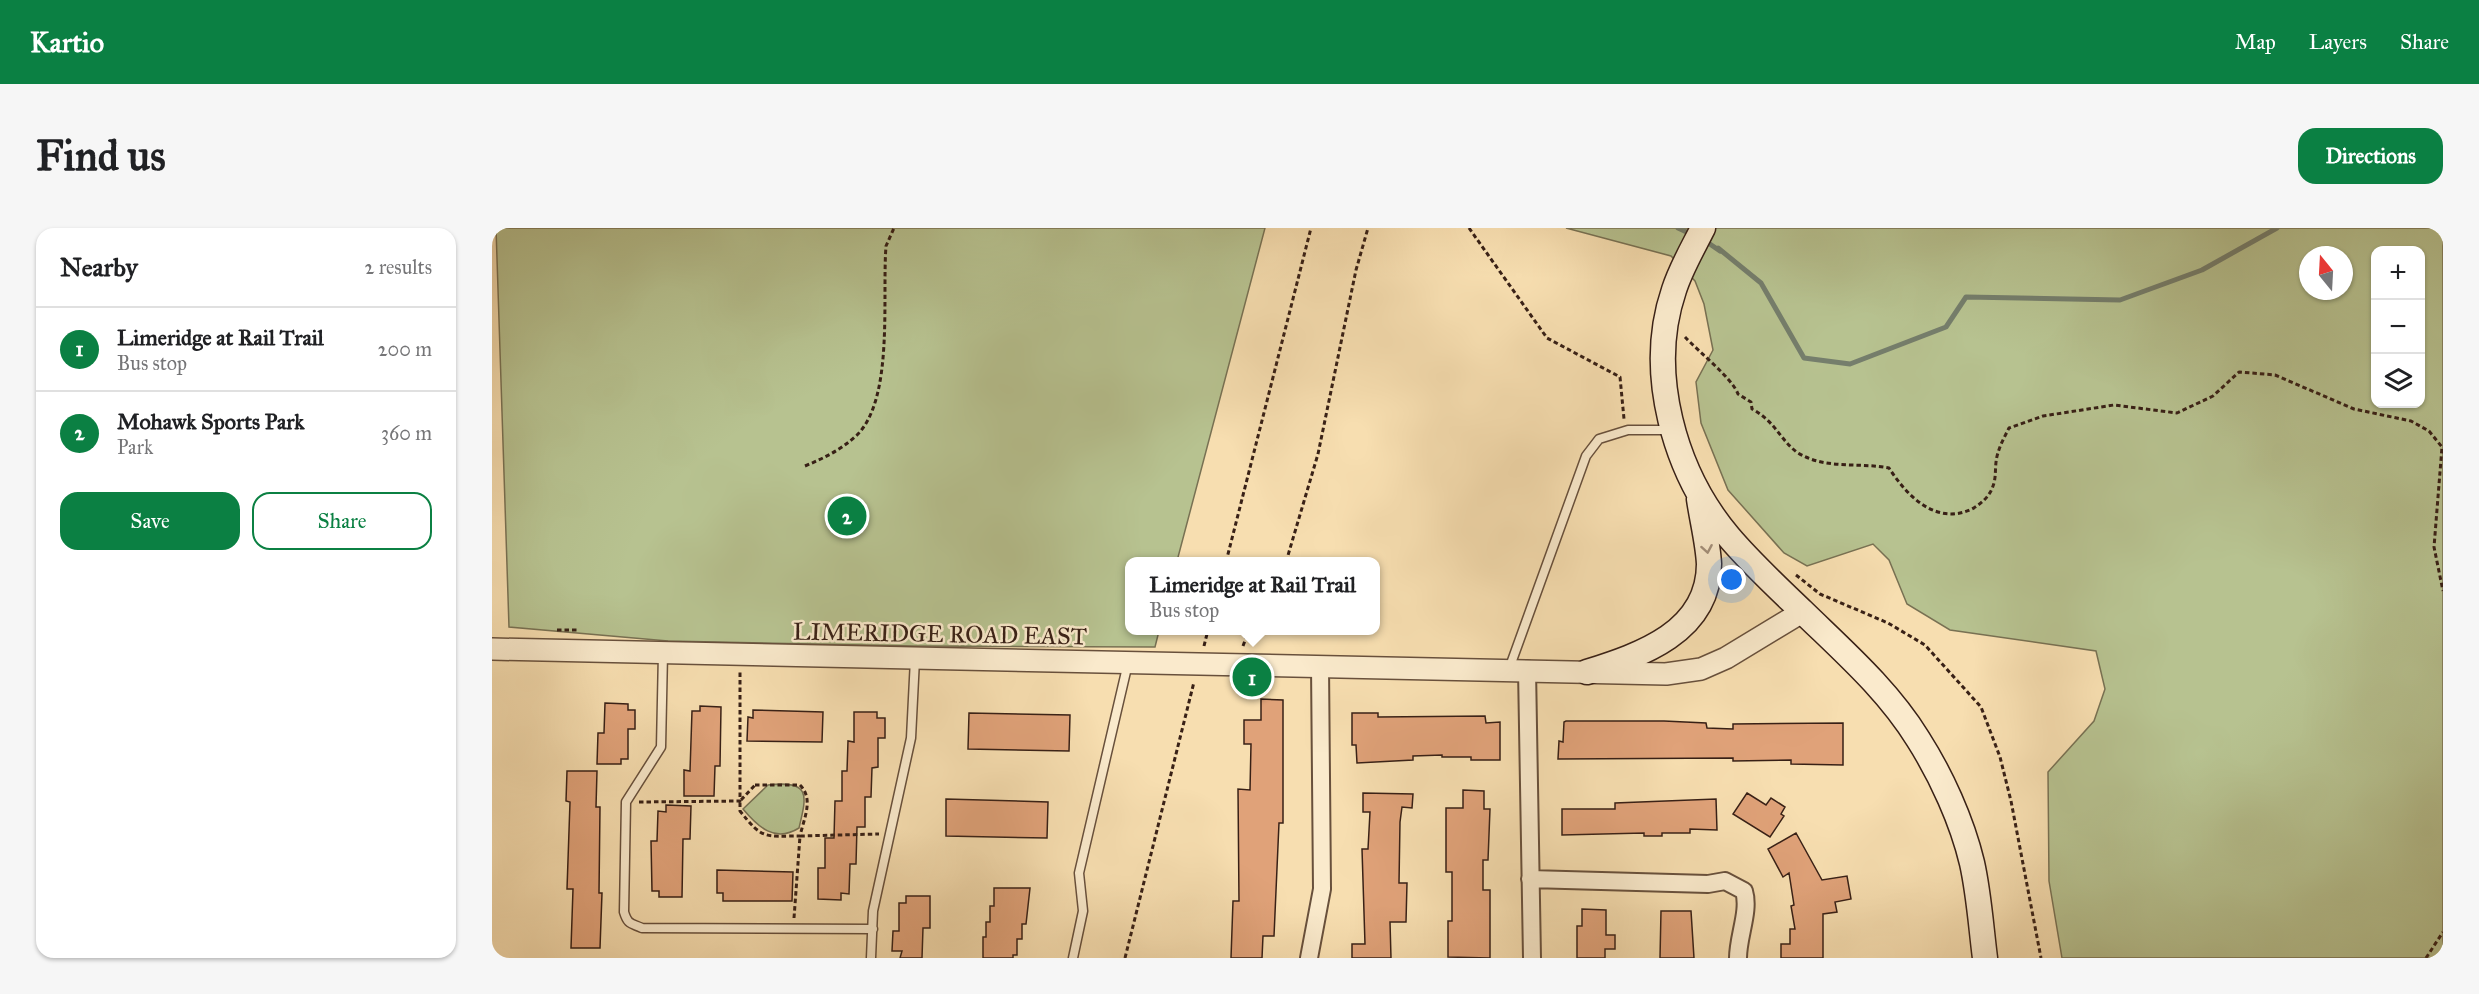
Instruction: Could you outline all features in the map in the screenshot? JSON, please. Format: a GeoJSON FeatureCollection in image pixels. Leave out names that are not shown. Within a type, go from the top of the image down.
{"type":"FeatureCollection","features":[{"type":"Feature","properties":{"kind":"main road"},"geometry":{"type":"LineString","coordinates":[[1703,228],[1679,276],[1673,321],[1663,362],[1673,430],[1683,463],[1698,491],[1729,537],[1802,612],[1859,664],[1918,738],[1950,801],[1972,863],[1985,958]]}},
{"type":"Feature","properties":{"kind":"main road"},"geometry":{"type":"LineString","coordinates":[[1587,672],[1652,648],[1692,618],[1704,592],[1709,565],[1698,491]]}},
{"type":"Feature","properties":{"kind":"street","name":"LIMERIDGE ROAD EAST"},"geometry":{"type":"LineString","coordinates":[[492,649],[1128,663],[1199,662],[1666,674],[1701,669],[1726,658],[1802,612]]}},
{"type":"Feature","properties":{"kind":"street"},"geometry":{"type":"LineString","coordinates":[[1309,958],[1322,889],[1320,666]]}},
{"type":"Feature","properties":{"kind":"street"},"geometry":{"type":"LineString","coordinates":[[1518,669],[1530,879],[1532,958]]}},
{"type":"Feature","properties":{"kind":"street"},"geometry":{"type":"LineString","coordinates":[[1530,879],[1708,884],[1725,881],[1744,891],[1748,903],[1739,934],[1738,958]]}},
{"type":"Feature","properties":{"kind":"lane"},"geometry":{"type":"LineString","coordinates":[[1518,669],[1586,456],[1599,440],[1628,430],[1673,430]]}},
{"type":"Feature","properties":{"kind":"lane"},"geometry":{"type":"LineString","coordinates":[[663,653],[661,747],[626,802],[624,912],[631,926],[873,928]]}},
{"type":"Feature","properties":{"kind":"lane"},"geometry":{"type":"LineString","coordinates":[[871,958],[873,911],[911,738],[915,658]]}},
{"type":"Feature","properties":{"kind":"lane"},"geometry":{"type":"LineString","coordinates":[[1072,958],[1083,911],[1079,873],[1128,663]]}},
{"type":"Feature","properties":{"kind":"path"},"geometry":{"type":"LineString","coordinates":[[805,466],[843,446],[858,434],[874,408],[882,380],[886,246],[894,228]]}},
{"type":"Feature","properties":{"kind":"path"},"geometry":{"type":"LineString","coordinates":[[1227,557],[1311,228]]}},
{"type":"Feature","properties":{"kind":"path"},"geometry":{"type":"LineString","coordinates":[[1287,557],[1318,454],[1356,270],[1368,228]]}},
{"type":"Feature","properties":{"kind":"path"},"geometry":{"type":"LineString","coordinates":[[1469,228],[1547,338],[1602,365],[1620,377],[1628,430]]}},
{"type":"Feature","properties":{"kind":"path"},"geometry":{"type":"LineString","coordinates":[[1673,321],[1700,354],[1735,385],[1738,394],[1751,402],[1752,409],[1771,421],[1798,453],[1825,464],[1888,468],[1898,482],[1924,507],[1943,515],[1961,514],[1981,504],[1993,487],[1997,454],[2009,428],[2043,416],[2114,405],[2177,413],[2213,396],[2239,372],[2275,375],[2354,409],[2411,421],[2429,431],[2442,447],[2434,547],[2443,591]]}},
{"type":"Feature","properties":{"kind":"path"},"geometry":{"type":"LineString","coordinates":[[1792,572],[1820,594],[1888,622],[1925,645],[1981,707],[2000,757],[2011,801],[2042,958]]}},
{"type":"Feature","properties":{"kind":"path"},"geometry":{"type":"LineString","coordinates":[[1204,646],[1207,635]]}},
{"type":"Feature","properties":{"kind":"path"},"geometry":{"type":"LineString","coordinates":[[1242,650],[1247,635]]}},
{"type":"Feature","properties":{"kind":"path"},"geometry":{"type":"LineString","coordinates":[[741,654],[740,811],[757,832],[767,836],[890,834]]}},
{"type":"Feature","properties":{"kind":"path"},"geometry":{"type":"LineString","coordinates":[[1125,958],[1196,675]]}},
{"type":"Feature","properties":{"kind":"path"},"geometry":{"type":"LineString","coordinates":[[626,802],[740,801],[755,785],[800,785],[808,797],[800,836],[794,928]]}},
{"type":"Feature","properties":{"kind":"path"},"geometry":{"type":"LineString","coordinates":[[2427,958],[2443,932]]}},
{"type":"Feature","properties":{"kind":"green space"},"geometry":{"type":"Polygon","coordinates":[[[496,228],[1265,228],[1178,557],[1125,557],[1125,635],[1158,635],[1155,647],[913,646],[668,641],[509,627],[496,228]]]}},
{"type":"Feature","properties":{"kind":"green space"},"geometry":{"type":"Polygon","coordinates":[[[1566,228],[2443,228],[2443,958],[2062,958],[2049,881],[2048,772],[2094,721],[2105,689],[2096,651],[1950,630],[1907,604],[1889,560],[1873,544],[1807,566],[1784,553],[1728,490],[1701,423],[1696,382],[1713,350],[1704,304],[1695,281],[1671,256],[1566,228]]]}},
{"type":"Feature","properties":{"kind":"green space"},"geometry":{"type":"Polygon","coordinates":[[[768,785],[792,785],[803,792],[804,807],[799,828],[782,834],[768,831],[755,822],[743,809],[768,785]]]}},
{"type":"Feature","properties":{"kind":"building"},"geometry":{"type":"Polygon","coordinates":[[[1261,699],[1283,700],[1283,823],[1279,823],[1274,936],[1263,936],[1262,958],[1231,958],[1233,901],[1239,901],[1238,789],[1250,790],[1251,744],[1244,744],[1244,720],[1261,720],[1261,699]]]}},
{"type":"Feature","properties":{"kind":"building"},"geometry":{"type":"Polygon","coordinates":[[[605,703],[628,704],[628,710],[635,710],[635,729],[628,729],[628,759],[621,759],[621,764],[597,764],[598,733],[604,733],[605,703]]]}},
{"type":"Feature","properties":{"kind":"building"},"geometry":{"type":"Polygon","coordinates":[[[700,706],[721,707],[720,766],[715,766],[714,796],[684,796],[684,770],[690,771],[692,711],[700,711],[700,706]]]}},
{"type":"Feature","properties":{"kind":"building"},"geometry":{"type":"Polygon","coordinates":[[[753,710],[823,712],[822,742],[747,741],[748,717],[753,718],[753,710]]]}},
{"type":"Feature","properties":{"kind":"building"},"geometry":{"type":"Polygon","coordinates":[[[854,712],[877,712],[877,718],[885,718],[885,738],[878,738],[878,767],[872,768],[871,797],[865,797],[865,827],[857,827],[856,864],[850,864],[849,894],[841,893],[841,900],[818,899],[818,868],[825,868],[825,838],[834,838],[835,801],[842,801],[842,771],[847,771],[848,741],[854,742],[854,712]]]}},
{"type":"Feature","properties":{"kind":"building"},"geometry":{"type":"Polygon","coordinates":[[[969,713],[1070,715],[1069,751],[968,749],[969,713]]]}},
{"type":"Feature","properties":{"kind":"building"},"geometry":{"type":"Polygon","coordinates":[[[1352,713],[1378,713],[1378,717],[1485,716],[1486,723],[1500,722],[1500,760],[1471,760],[1471,757],[1442,757],[1442,755],[1413,756],[1413,760],[1357,763],[1356,745],[1352,745],[1352,713]]]}},
{"type":"Feature","properties":{"kind":"building"},"geometry":{"type":"Polygon","coordinates":[[[1564,722],[1706,723],[1707,728],[1733,729],[1733,724],[1843,723],[1843,765],[1791,764],[1791,760],[1733,761],[1733,758],[1558,759],[1559,741],[1563,742],[1564,722]]]}},
{"type":"Feature","properties":{"kind":"building"},"geometry":{"type":"Polygon","coordinates":[[[567,771],[597,771],[596,807],[600,807],[599,893],[602,893],[600,948],[571,948],[573,889],[567,889],[570,802],[566,801],[567,771]]]}},
{"type":"Feature","properties":{"kind":"building"},"geometry":{"type":"Polygon","coordinates":[[[1463,790],[1484,791],[1484,809],[1490,809],[1488,860],[1483,860],[1483,890],[1490,890],[1490,958],[1448,957],[1448,921],[1452,921],[1452,872],[1446,872],[1446,808],[1463,808],[1463,790]]]}},
{"type":"Feature","properties":{"kind":"building"},"geometry":{"type":"Polygon","coordinates":[[[1363,793],[1413,794],[1412,808],[1402,807],[1400,822],[1399,883],[1407,883],[1406,922],[1390,922],[1391,958],[1352,958],[1352,944],[1365,944],[1362,849],[1368,849],[1370,812],[1363,812],[1363,793]]]}},
{"type":"Feature","properties":{"kind":"building"},"geometry":{"type":"Polygon","coordinates":[[[1747,793],[1766,805],[1771,798],[1785,807],[1781,814],[1784,816],[1770,837],[1733,814],[1747,793]]]}},
{"type":"Feature","properties":{"kind":"building"},"geometry":{"type":"Polygon","coordinates":[[[946,799],[1048,802],[1047,838],[946,836],[946,799]]]}},
{"type":"Feature","properties":{"kind":"building"},"geometry":{"type":"Polygon","coordinates":[[[1716,799],[1717,830],[1690,829],[1690,833],[1662,833],[1662,836],[1644,836],[1644,833],[1562,835],[1562,809],[1615,809],[1615,803],[1716,799]]]}},
{"type":"Feature","properties":{"kind":"building"},"geometry":{"type":"Polygon","coordinates":[[[666,805],[691,806],[690,839],[683,839],[682,897],[659,897],[659,891],[652,891],[651,841],[657,841],[658,811],[666,812],[666,805]]]}},
{"type":"Feature","properties":{"kind":"building"},"geometry":{"type":"Polygon","coordinates":[[[1796,833],[1822,880],[1847,876],[1851,899],[1835,902],[1837,912],[1823,914],[1823,958],[1781,958],[1781,944],[1790,944],[1790,929],[1795,929],[1791,906],[1794,905],[1789,873],[1783,877],[1768,849],[1796,833]]]}},
{"type":"Feature","properties":{"kind":"building"},"geometry":{"type":"Polygon","coordinates":[[[717,870],[793,872],[792,901],[723,901],[723,893],[717,893],[717,870]]]}},
{"type":"Feature","properties":{"kind":"building"},"geometry":{"type":"Polygon","coordinates":[[[994,888],[1030,888],[1026,924],[1022,924],[1022,939],[1017,939],[1017,955],[1013,955],[1013,958],[983,958],[983,937],[986,937],[986,922],[990,922],[990,906],[994,906],[994,888]]]}},
{"type":"Feature","properties":{"kind":"building"},"geometry":{"type":"Polygon","coordinates":[[[906,896],[930,896],[930,928],[923,928],[922,958],[900,958],[902,951],[892,951],[893,931],[899,931],[899,903],[906,903],[906,896]]]}},
{"type":"Feature","properties":{"kind":"building"},"geometry":{"type":"Polygon","coordinates":[[[1582,909],[1606,910],[1606,935],[1615,935],[1615,949],[1605,949],[1605,958],[1577,958],[1577,926],[1582,926],[1582,909]]]}},
{"type":"Feature","properties":{"kind":"building"},"geometry":{"type":"Polygon","coordinates":[[[1661,911],[1691,911],[1694,958],[1660,958],[1661,911]]]}},
{"type":"Feature","properties":{"kind":"waterway"},"geometry":{"type":"LineString","coordinates":[[1678,228],[1693,235]]}},
{"type":"Feature","properties":{"kind":"waterway"},"geometry":{"type":"LineString","coordinates":[[1704,240],[1720,251],[1718,248],[1761,283],[1804,358],[1850,364],[1946,327],[1966,297],[2120,300],[2202,270],[2277,228]]}},
{"type":"Feature","properties":{"kind":"place","name":"Mohawk Sports Park"},"geometry":{"type":"Point","coordinates":[847,516]}},
{"type":"Feature","properties":{"kind":"place","name":"Limeridge at Rail Trail"},"geometry":{"type":"Point","coordinates":[1252,677]}}]}
